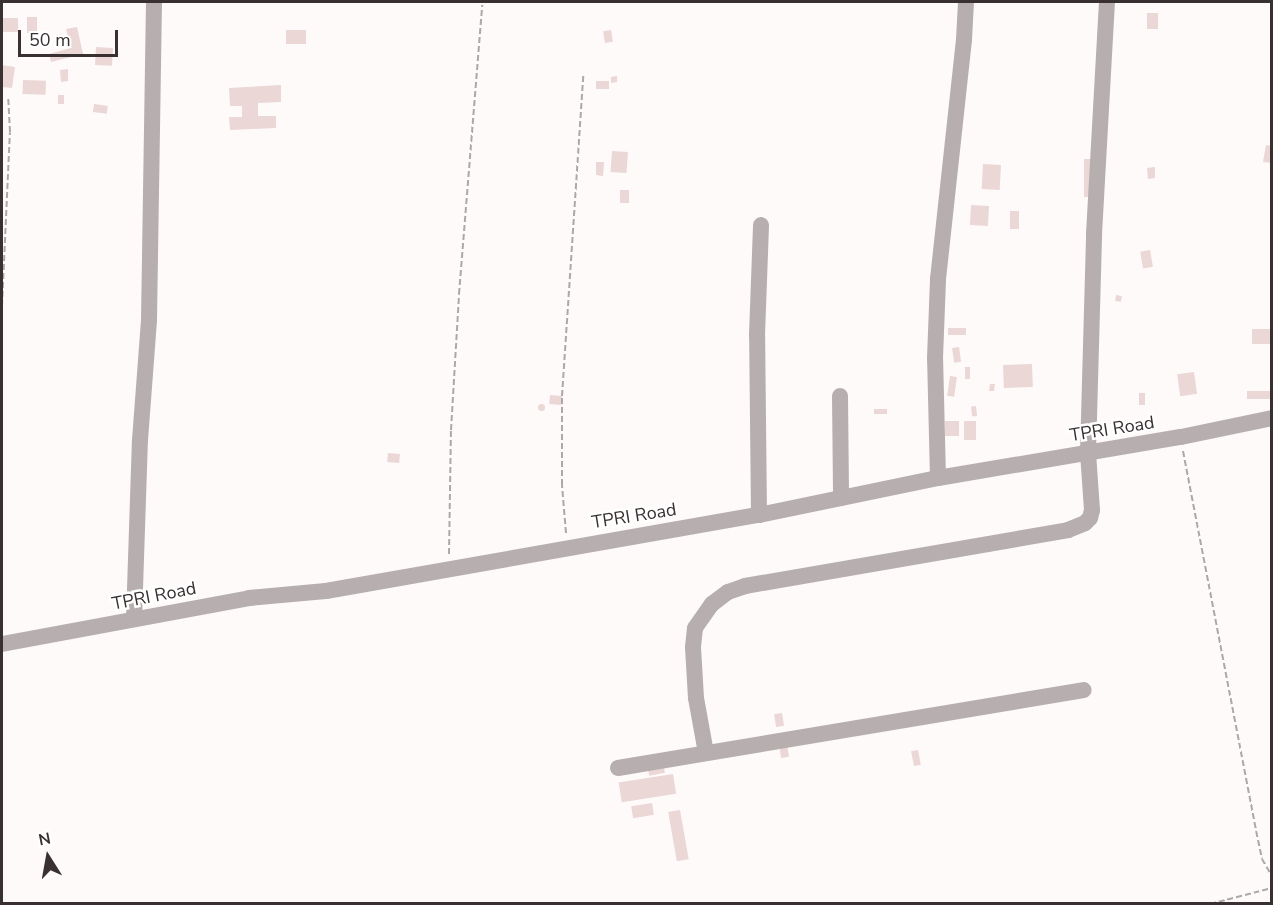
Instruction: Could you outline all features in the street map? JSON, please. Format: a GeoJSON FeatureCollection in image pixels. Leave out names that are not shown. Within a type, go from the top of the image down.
{"type":"FeatureCollection","features":[{"type":"Feature","properties":{"kind":"street"},"geometry":{"type":"LineString","coordinates":[[134,620],[140,440],[149,320],[154,2]]}},
{"type":"Feature","properties":{"kind":"street"},"geometry":{"type":"LineString","coordinates":[[938,478],[935,358],[938,279],[964,40],[966,2]]}},
{"type":"Feature","properties":{"kind":"street"},"geometry":{"type":"LineString","coordinates":[[706,753],[696,698],[693,647],[695,628],[712,604],[728,592],[745,586],[1068,530],[1085,524],[1092,510],[1088,453],[1094,234],[1107,2]]}},
{"type":"Feature","properties":{"kind":"street"},"geometry":{"type":"LineString","coordinates":[[759,515],[757,335],[761,225]]}},
{"type":"Feature","properties":{"kind":"street"},"geometry":{"type":"LineString","coordinates":[[840,396],[841,498]]}},
{"type":"Feature","properties":{"kind":"street","name":"TPRI Road"},"geometry":{"type":"LineString","coordinates":[[2,644],[249,597],[326,591],[759,515],[938,478],[1181,437],[1272,418]]}},
{"type":"Feature","properties":{"kind":"street"},"geometry":{"type":"LineString","coordinates":[[618,768],[1084,690]]}},
{"type":"Feature","properties":{"kind":"path"},"geometry":{"type":"LineString","coordinates":[[448,569],[451,430],[458,306],[482,5]]}},
{"type":"Feature","properties":{"kind":"path"},"geometry":{"type":"LineString","coordinates":[[572,546],[564,529],[562,396],[583,76]]}},
{"type":"Feature","properties":{"kind":"path"},"geometry":{"type":"LineString","coordinates":[[2,306],[10,132],[8,98]]}},
{"type":"Feature","properties":{"kind":"path"},"geometry":{"type":"LineString","coordinates":[[1181,437],[1258,840],[1262,859],[1272,876]]}},
{"type":"Feature","properties":{"kind":"path"},"geometry":{"type":"LineString","coordinates":[[1210,903],[1272,888]]}},
{"type":"Feature","properties":{"kind":"building"},"geometry":{"type":"Polygon","coordinates":[[[1147,13],[1158,13],[1158,29],[1147,29],[1147,13]]]}},
{"type":"Feature","properties":{"kind":"building"},"geometry":{"type":"Polygon","coordinates":[[[27,17],[37,17],[37,33],[27,33],[27,17]]]}},
{"type":"Feature","properties":{"kind":"building"},"geometry":{"type":"Polygon","coordinates":[[[2,18],[18,18],[18,32],[2,32],[2,18]]]}},
{"type":"Feature","properties":{"kind":"building"},"geometry":{"type":"Polygon","coordinates":[[[77,27],[83,54],[51,62],[49,54],[71,48],[66,29],[77,27]]]}},
{"type":"Feature","properties":{"kind":"building"},"geometry":{"type":"Polygon","coordinates":[[[286,30],[306,30],[306,44],[286,44],[286,30]]]}},
{"type":"Feature","properties":{"kind":"building"},"geometry":{"type":"Polygon","coordinates":[[[611,30],[613,42],[605,43],[603,31],[611,30]]]}},
{"type":"Feature","properties":{"kind":"building"},"geometry":{"type":"Polygon","coordinates":[[[96,47],[113,48],[112,66],[95,65],[96,47]]]}},
{"type":"Feature","properties":{"kind":"building"},"geometry":{"type":"Polygon","coordinates":[[[2,65],[15,67],[12,88],[2,87],[2,65]]]}},
{"type":"Feature","properties":{"kind":"building"},"geometry":{"type":"Polygon","coordinates":[[[68,69],[68,81],[61,82],[60,70],[68,69]]]}},
{"type":"Feature","properties":{"kind":"building"},"geometry":{"type":"Polygon","coordinates":[[[617,76],[617,82],[611,83],[611,77],[617,76]]]}},
{"type":"Feature","properties":{"kind":"building"},"geometry":{"type":"Polygon","coordinates":[[[23,80],[46,81],[45,95],[23,94],[23,80]]]}},
{"type":"Feature","properties":{"kind":"building"},"geometry":{"type":"Polygon","coordinates":[[[596,81],[609,81],[609,89],[596,89],[596,81]]]}},
{"type":"Feature","properties":{"kind":"building"},"geometry":{"type":"Polygon","coordinates":[[[281,85],[281,102],[258,103],[258,116],[276,116],[276,128],[230,130],[229,117],[242,117],[242,106],[230,106],[229,88],[281,85]]]}},
{"type":"Feature","properties":{"kind":"building"},"geometry":{"type":"Polygon","coordinates":[[[58,95],[64,95],[64,104],[58,104],[58,95]]]}},
{"type":"Feature","properties":{"kind":"building"},"geometry":{"type":"Polygon","coordinates":[[[94,104],[108,106],[107,114],[93,112],[94,104]]]}},
{"type":"Feature","properties":{"kind":"building"},"geometry":{"type":"Polygon","coordinates":[[[1266,145],[1272,146],[1272,163],[1263,162],[1266,145]]]}},
{"type":"Feature","properties":{"kind":"building"},"geometry":{"type":"Polygon","coordinates":[[[612,151],[628,152],[626,173],[611,172],[612,151]]]}},
{"type":"Feature","properties":{"kind":"building"},"geometry":{"type":"Polygon","coordinates":[[[1084,159],[1092,159],[1092,197],[1084,197],[1084,159]]]}},
{"type":"Feature","properties":{"kind":"building"},"geometry":{"type":"Polygon","coordinates":[[[596,162],[604,162],[603,176],[596,175],[596,162]]]}},
{"type":"Feature","properties":{"kind":"building"},"geometry":{"type":"Polygon","coordinates":[[[983,164],[1001,165],[1000,190],[982,189],[983,164]]]}},
{"type":"Feature","properties":{"kind":"building"},"geometry":{"type":"Polygon","coordinates":[[[1155,167],[1155,178],[1148,179],[1147,168],[1155,167]]]}},
{"type":"Feature","properties":{"kind":"building"},"geometry":{"type":"Polygon","coordinates":[[[620,190],[629,190],[629,203],[620,203],[620,190]]]}},
{"type":"Feature","properties":{"kind":"building"},"geometry":{"type":"Polygon","coordinates":[[[971,205],[989,206],[988,226],[970,225],[971,205]]]}},
{"type":"Feature","properties":{"kind":"building"},"geometry":{"type":"Polygon","coordinates":[[[1010,211],[1019,211],[1019,229],[1010,229],[1010,211]]]}},
{"type":"Feature","properties":{"kind":"building"},"geometry":{"type":"Polygon","coordinates":[[[1150,250],[1153,267],[1143,268],[1140,252],[1150,250]]]}},
{"type":"Feature","properties":{"kind":"building"},"geometry":{"type":"Polygon","coordinates":[[[1116,295],[1122,296],[1121,302],[1115,301],[1116,295]]]}},
{"type":"Feature","properties":{"kind":"building"},"geometry":{"type":"Polygon","coordinates":[[[948,328],[966,328],[966,335],[948,335],[948,328]]]}},
{"type":"Feature","properties":{"kind":"building"},"geometry":{"type":"Polygon","coordinates":[[[1252,329],[1272,329],[1272,344],[1252,344],[1252,329]]]}},
{"type":"Feature","properties":{"kind":"building"},"geometry":{"type":"Polygon","coordinates":[[[959,347],[961,362],[954,363],[952,348],[959,347]]]}},
{"type":"Feature","properties":{"kind":"building"},"geometry":{"type":"Polygon","coordinates":[[[1032,364],[1033,387],[1004,388],[1003,365],[1032,364]]]}},
{"type":"Feature","properties":{"kind":"building"},"geometry":{"type":"Polygon","coordinates":[[[965,367],[970,367],[970,379],[965,379],[965,367]]]}},
{"type":"Feature","properties":{"kind":"building"},"geometry":{"type":"Polygon","coordinates":[[[1194,372],[1197,394],[1180,396],[1177,374],[1194,372]]]}},
{"type":"Feature","properties":{"kind":"building"},"geometry":{"type":"Polygon","coordinates":[[[950,376],[957,377],[954,397],[947,396],[950,376]]]}},
{"type":"Feature","properties":{"kind":"building"},"geometry":{"type":"Polygon","coordinates":[[[990,384],[995,384],[994,391],[989,391],[990,384]]]}},
{"type":"Feature","properties":{"kind":"building"},"geometry":{"type":"Polygon","coordinates":[[[1247,391],[1272,391],[1272,399],[1247,399],[1247,391]]]}},
{"type":"Feature","properties":{"kind":"building"},"geometry":{"type":"Polygon","coordinates":[[[1139,393],[1145,393],[1145,405],[1139,405],[1139,393]]]}},
{"type":"Feature","properties":{"kind":"building"},"geometry":{"type":"Polygon","coordinates":[[[550,395],[562,396],[561,405],[549,404],[550,395]]]}},
{"type":"Feature","properties":{"kind":"building"},"geometry":{"type":"Polygon","coordinates":[[[541,404],[544,407],[541,410],[538,407],[541,404]]]}},
{"type":"Feature","properties":{"kind":"building"},"geometry":{"type":"Polygon","coordinates":[[[976,406],[977,416],[972,416],[971,407],[976,406]]]}},
{"type":"Feature","properties":{"kind":"building"},"geometry":{"type":"Polygon","coordinates":[[[874,409],[887,409],[887,414],[874,414],[874,409]]]}},
{"type":"Feature","properties":{"kind":"building"},"geometry":{"type":"Polygon","coordinates":[[[945,421],[959,421],[959,436],[945,436],[945,421]]]}},
{"type":"Feature","properties":{"kind":"building"},"geometry":{"type":"Polygon","coordinates":[[[964,421],[976,421],[976,440],[964,440],[964,421]]]}},
{"type":"Feature","properties":{"kind":"building"},"geometry":{"type":"Polygon","coordinates":[[[388,453],[400,454],[399,463],[387,462],[388,453]]]}},
{"type":"Feature","properties":{"kind":"building"},"geometry":{"type":"Polygon","coordinates":[[[782,713],[784,726],[776,727],[774,714],[782,713]]]}},
{"type":"Feature","properties":{"kind":"building"},"geometry":{"type":"Polygon","coordinates":[[[787,744],[789,757],[781,758],[779,745],[787,744]]]}},
{"type":"Feature","properties":{"kind":"building"},"geometry":{"type":"Polygon","coordinates":[[[918,750],[921,765],[914,766],[911,751],[918,750]]]}},
{"type":"Feature","properties":{"kind":"building"},"geometry":{"type":"Polygon","coordinates":[[[663,763],[665,773],[649,776],[647,766],[663,763]]]}},
{"type":"Feature","properties":{"kind":"building"},"geometry":{"type":"Polygon","coordinates":[[[673,774],[676,794],[622,802],[619,783],[673,774]]]}},
{"type":"Feature","properties":{"kind":"building"},"geometry":{"type":"Polygon","coordinates":[[[652,803],[654,815],[633,818],[631,806],[652,803]]]}},
{"type":"Feature","properties":{"kind":"building"},"geometry":{"type":"Polygon","coordinates":[[[680,810],[689,859],[677,861],[668,812],[680,810]]]}}]}
